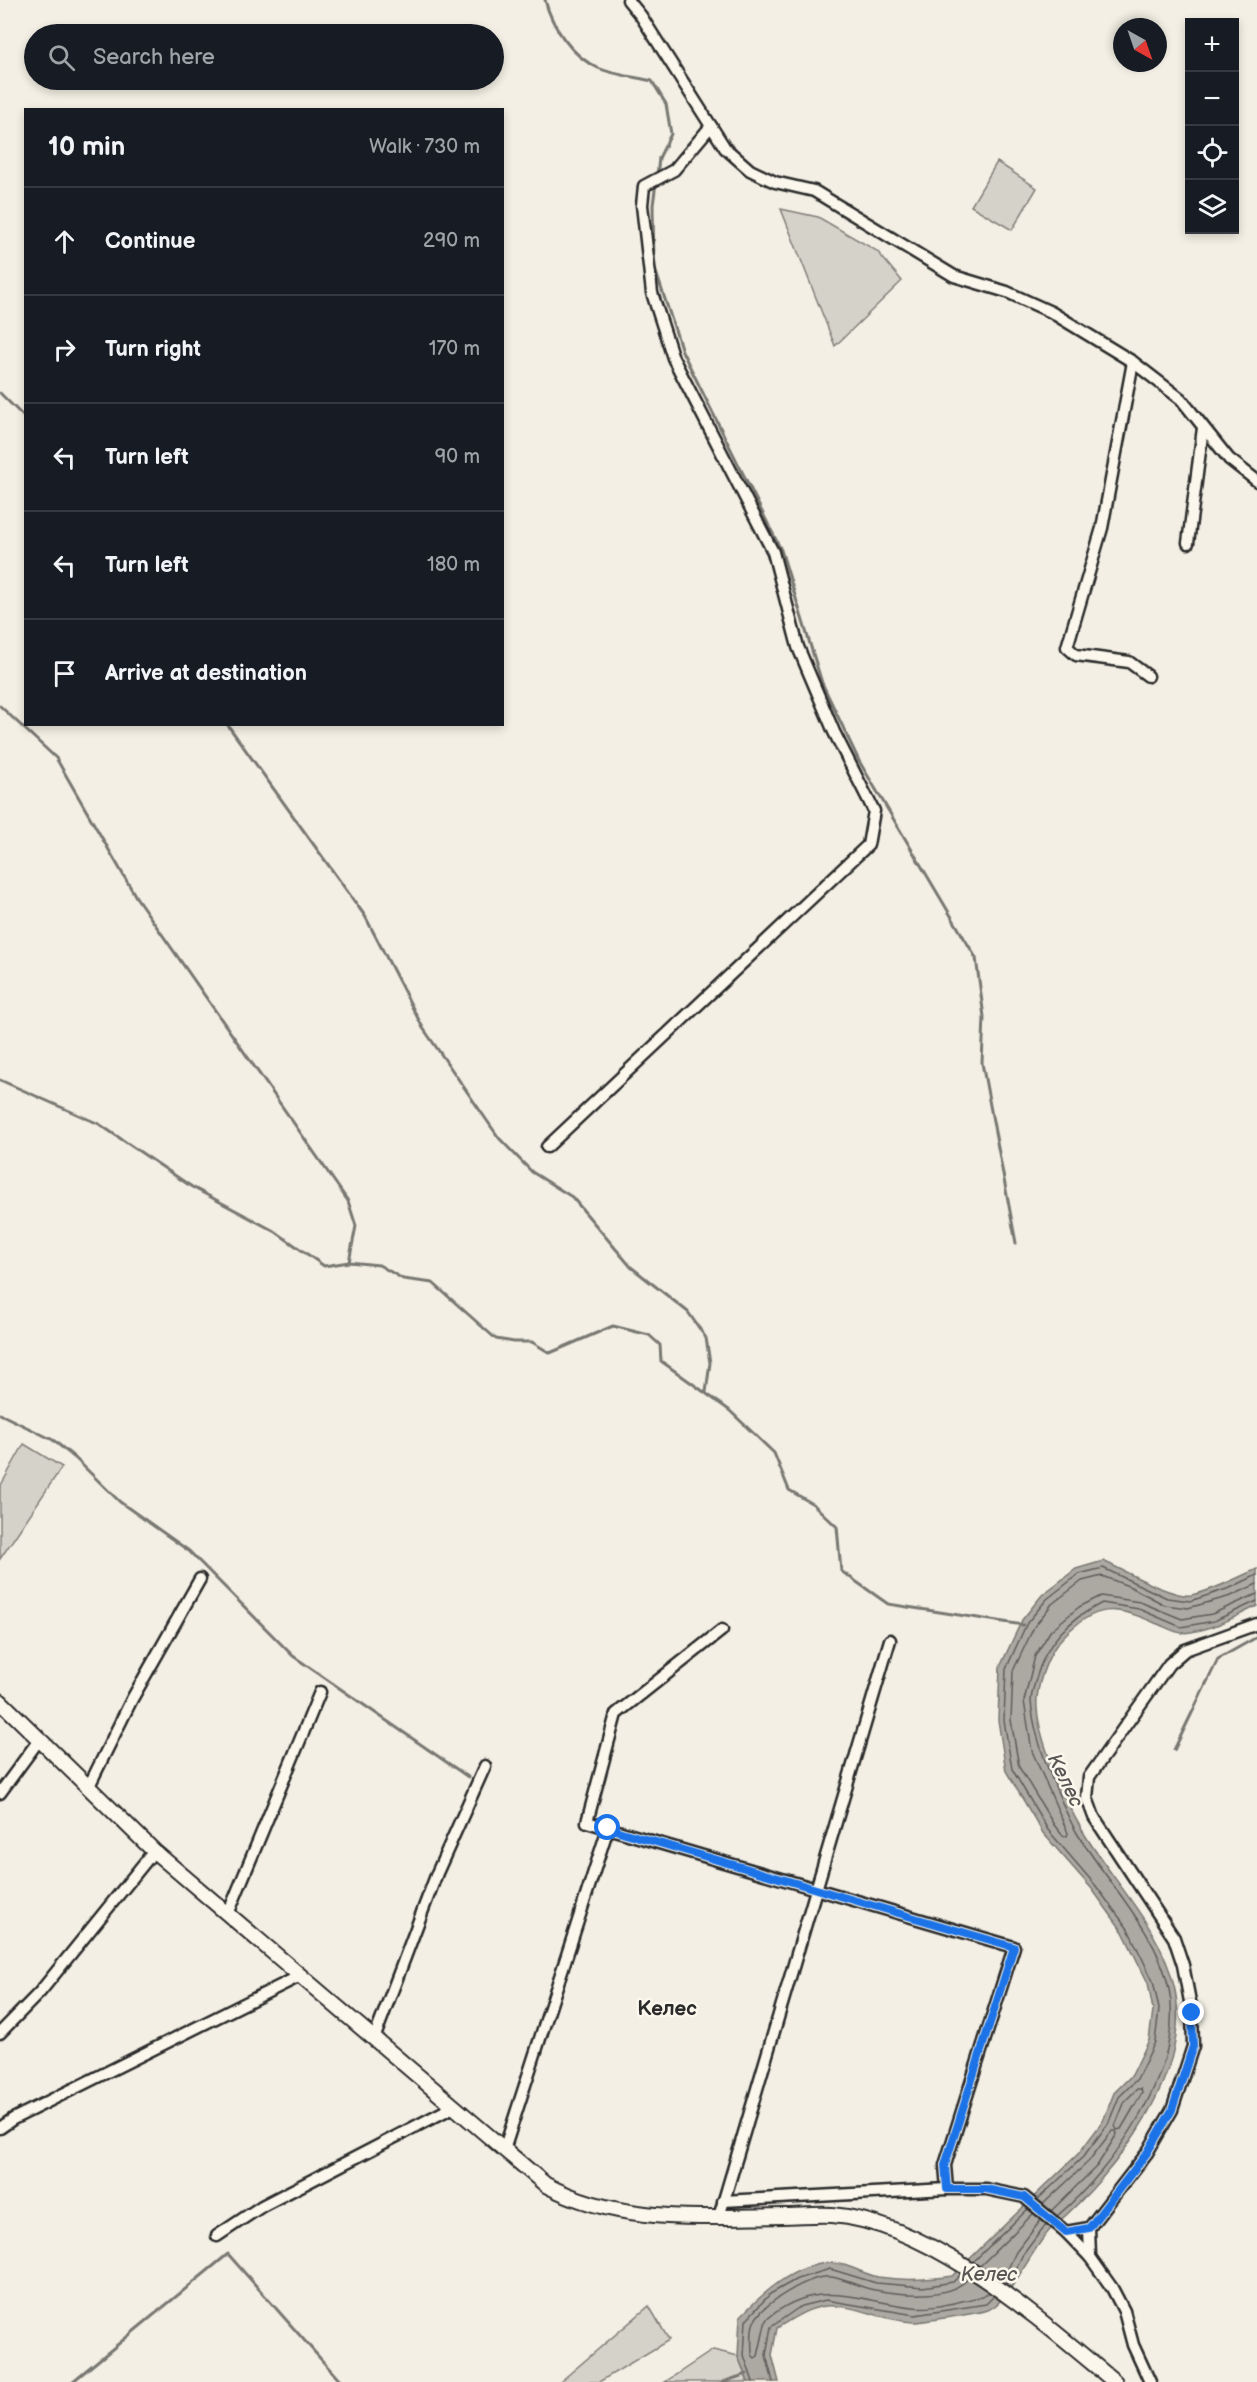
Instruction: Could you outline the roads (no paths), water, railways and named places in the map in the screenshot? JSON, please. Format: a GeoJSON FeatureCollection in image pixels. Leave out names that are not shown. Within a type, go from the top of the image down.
{"type":"FeatureCollection","features":[{"type":"Feature","properties":{"kind":"main road"},"geometry":{"type":"LineString","coordinates":[[0,1701],[154,1851],[546,2185],[573,2200],[603,2209],[664,2217],[823,2215],[875,2224],[939,2250],[1020,2306],[1115,2382]]}},
{"type":"Feature","properties":{"kind":"street"},"geometry":{"type":"LineString","coordinates":[[628,0],[641,16],[725,148],[750,170],[775,182],[814,191],[954,276],[1007,292],[1051,312],[1133,362],[1181,399],[1229,459],[1257,481]]}},
{"type":"Feature","properties":{"kind":"street"},"geometry":{"type":"LineString","coordinates":[[547,1147],[868,845],[874,811],[834,732],[798,647],[773,552],[673,358],[652,293],[642,205],[644,186],[674,170],[711,126]]}},
{"type":"Feature","properties":{"kind":"street"},"geometry":{"type":"LineString","coordinates":[[1133,362],[1102,528],[1066,647],[1076,655],[1129,662],[1148,675]]}},
{"type":"Feature","properties":{"kind":"street"},"geometry":{"type":"LineString","coordinates":[[1188,543],[1203,428]]}},
{"type":"Feature","properties":{"kind":"street"},"geometry":{"type":"LineString","coordinates":[[88,1788],[132,1699],[200,1579]]}},
{"type":"Feature","properties":{"kind":"street"},"geometry":{"type":"LineString","coordinates":[[1090,2257],[1089,2228],[1147,2153],[1172,2110],[1193,2046],[1192,2013],[1183,1965],[1174,1938],[1094,1817],[1087,1798],[1089,1777],[1169,1664],[1185,1650],[1257,1624]]}},
{"type":"Feature","properties":{"kind":"street"},"geometry":{"type":"LineString","coordinates":[[722,1630],[616,1714],[587,1822],[1014,1947],[945,2165],[947,2189]]}},
{"type":"Feature","properties":{"kind":"street"},"geometry":{"type":"LineString","coordinates":[[719,2217],[890,1640]]}},
{"type":"Feature","properties":{"kind":"street"},"geometry":{"type":"LineString","coordinates":[[228,1914],[320,1692]]}},
{"type":"Feature","properties":{"kind":"street"},"geometry":{"type":"LineString","coordinates":[[0,1793],[39,1740]]}},
{"type":"Feature","properties":{"kind":"street"},"geometry":{"type":"LineString","coordinates":[[374,2039],[437,1873],[485,1766]]}},
{"type":"Feature","properties":{"kind":"street"},"geometry":{"type":"LineString","coordinates":[[504,2150],[608,1828]]}},
{"type":"Feature","properties":{"kind":"street"},"geometry":{"type":"LineString","coordinates":[[0,2033],[40,1992],[154,1851]]}},
{"type":"Feature","properties":{"kind":"street"},"geometry":{"type":"LineString","coordinates":[[0,2128],[13,2119],[300,1976]]}},
{"type":"Feature","properties":{"kind":"street"},"geometry":{"type":"LineString","coordinates":[[217,2236],[262,2206],[453,2107]]}},
{"type":"Feature","properties":{"kind":"street"},"geometry":{"type":"LineString","coordinates":[[723,2201],[947,2189],[986,2189],[1024,2197],[1066,2232],[1090,2257],[1112,2288],[1124,2311],[1134,2345],[1150,2382]]}},
{"type":"Feature","properties":{"kind":"street"},"geometry":{"type":"LineString","coordinates":[[823,2215],[824,2196]]}},
{"type":"Feature","properties":{"kind":"street"},"geometry":{"type":"LineString","coordinates":[[1066,2232],[1089,2228]]}},
{"type":"Feature","properties":{"kind":"water","name":"Келес"},"geometry":{"type":"Polygon","coordinates":[[[1103,1561],[1160,1588],[1182,1595],[1208,1591],[1257,1569],[1257,1606],[1203,1630],[1180,1633],[1141,1617],[1117,1611],[1096,1613],[1085,1618],[1063,1637],[1053,1650],[1042,1674],[1038,1690],[1037,1712],[1040,1728],[1045,1747],[1067,1802],[1094,1849],[1147,1924],[1158,1943],[1174,1986],[1177,2019],[1173,2052],[1161,2086],[1145,2118],[1125,2149],[1078,2204],[1046,2234],[997,2305],[988,2310],[916,2322],[837,2306],[812,2309],[777,2328],[772,2355],[779,2382],[748,2382],[738,2356],[740,2317],[769,2290],[803,2269],[829,2263],[841,2264],[887,2278],[915,2280],[952,2276],[1079,2153],[1103,2121],[1114,2093],[1132,2075],[1149,2040],[1153,2010],[1148,1983],[1123,1932],[1092,1889],[1043,1833],[1006,1771],[998,1720],[1000,1667],[1022,1620],[1042,1595],[1076,1569],[1103,1561]]]}},
{"type":"Feature","properties":{"kind":"waterway"},"geometry":{"type":"LineString","coordinates":[[545,0],[552,20],[564,39],[588,63],[618,74],[652,81],[666,104],[671,134],[659,158],[657,176]]}},
{"type":"Feature","properties":{"kind":"waterway"},"geometry":{"type":"LineString","coordinates":[[656,183],[653,205],[654,266],[682,351],[781,550],[822,683],[859,761],[976,958],[984,1017],[982,1063],[1016,1243]]}},
{"type":"Feature","properties":{"kind":"waterway"},"geometry":{"type":"LineString","coordinates":[[0,393],[24,417]]}},
{"type":"Feature","properties":{"kind":"waterway"},"geometry":{"type":"LineString","coordinates":[[0,706],[56,758],[136,897],[348,1201],[356,1226],[349,1262]]}},
{"type":"Feature","properties":{"kind":"waterway"},"geometry":{"type":"LineString","coordinates":[[228,726],[365,916],[423,1028],[499,1138],[532,1172],[572,1197],[631,1267],[688,1312],[706,1338],[710,1363],[706,1392]]}},
{"type":"Feature","properties":{"kind":"waterway"},"geometry":{"type":"LineString","coordinates":[[0,1080],[99,1124],[192,1187],[276,1232],[324,1266],[349,1262],[379,1265],[403,1279],[433,1283],[496,1339],[532,1342],[550,1353],[613,1326],[649,1335],[660,1345],[661,1361],[729,1410],[774,1453],[789,1490],[813,1504],[837,1527],[841,1571],[888,1604],[1023,1625]]}},
{"type":"Feature","properties":{"kind":"waterway"},"geometry":{"type":"LineString","coordinates":[[0,1414],[53,1440],[120,1502],[189,1551],[293,1656],[468,1777]]}},
{"type":"Feature","properties":{"kind":"waterway"},"geometry":{"type":"LineString","coordinates":[[1174,1750],[1218,1659],[1257,1637]]}},
{"type":"Feature","properties":{"kind":"waterway"},"geometry":{"type":"LineString","coordinates":[[72,2382],[228,2254],[341,2382]]}},
{"type":"Feature","properties":{"kind":"waterway"},"geometry":{"type":"LineString","coordinates":[[723,2382],[747,2374]]}},
{"type":"Feature","properties":{"kind":"district","name":"Келес"},"geometry":{"type":"Point","coordinates":[667,2008]}}]}
